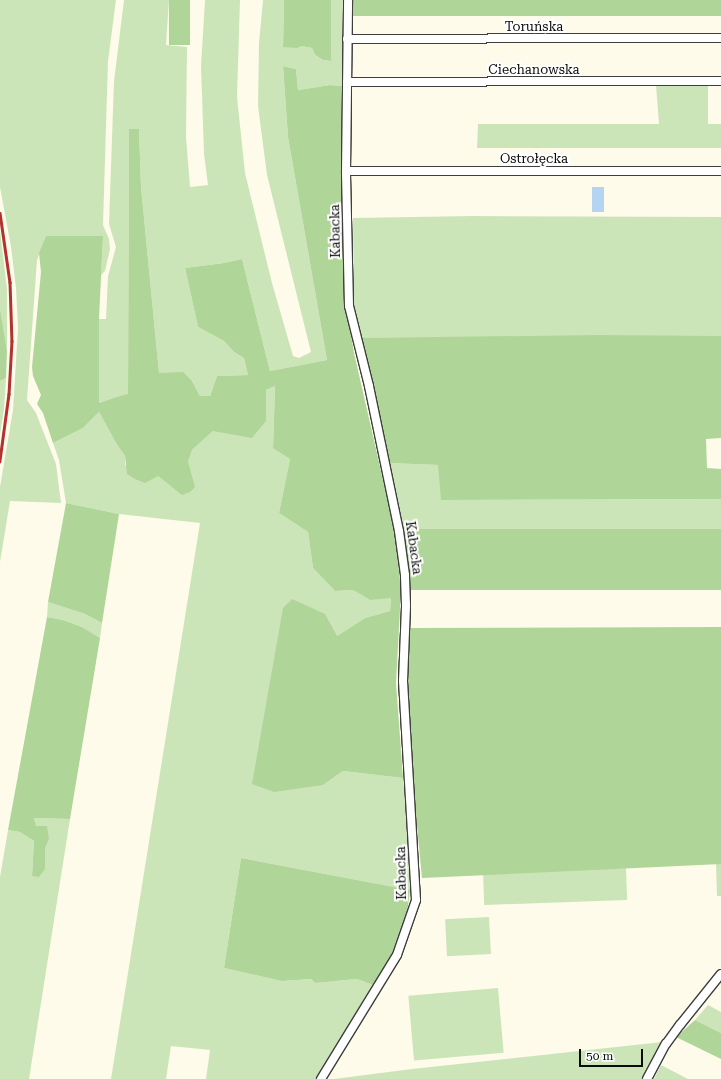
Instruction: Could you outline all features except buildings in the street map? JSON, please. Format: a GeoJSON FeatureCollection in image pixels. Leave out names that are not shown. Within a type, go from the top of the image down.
{"type":"FeatureCollection","features":[{"type":"Feature","properties":{"kind":"street","name":"Kabacka"},"geometry":{"type":"LineString","coordinates":[[321,1079],[397,956],[416,900],[403,681],[406,604],[405,575],[399,531],[369,386],[349,306],[346,171],[348,0]]}},
{"type":"Feature","properties":{"kind":"street","name":"Toruńska"},"geometry":{"type":"LineString","coordinates":[[347,39],[721,38]]}},
{"type":"Feature","properties":{"kind":"street","name":"Ciechanowska"},"geometry":{"type":"LineString","coordinates":[[347,82],[721,81]]}},
{"type":"Feature","properties":{"kind":"street","name":"Ostrołęcka"},"geometry":{"type":"LineString","coordinates":[[346,171],[721,171]]}},
{"type":"Feature","properties":{"kind":"street"},"geometry":{"type":"LineString","coordinates":[[647,1079],[666,1044],[721,974]]}},
{"type":"Feature","properties":{"kind":"green space"},"geometry":{"type":"Polygon","coordinates":[[[0,0],[116,0],[108,61],[103,225],[109,239],[110,249],[105,271],[101,275],[103,236],[46,236],[37,260],[27,400],[36,413],[56,464],[61,503],[10,501],[0,562],[0,487],[13,410],[18,328],[16,288],[11,247],[0,187],[0,0]]]}},
{"type":"Feature","properties":{"kind":"green space"},"geometry":{"type":"Polygon","coordinates":[[[124,0],[169,0],[166,45],[187,47],[186,137],[190,187],[208,185],[204,154],[201,66],[205,0],[240,0],[237,97],[245,173],[272,283],[293,356],[299,358],[311,352],[267,175],[258,106],[259,43],[263,0],[284,0],[283,47],[301,46],[312,48],[315,55],[323,60],[330,61],[331,0],[343,0],[342,86],[330,85],[298,90],[296,69],[283,66],[288,137],[327,360],[270,371],[242,259],[185,268],[198,327],[224,341],[234,352],[244,358],[248,375],[217,376],[210,396],[200,396],[192,381],[159,373],[141,187],[139,129],[129,129],[128,395],[116,397],[99,403],[99,319],[106,319],[108,276],[116,247],[109,224],[114,81],[124,0]]]}},
{"type":"Feature","properties":{"kind":"green space"},"geometry":{"type":"Polygon","coordinates":[[[169,0],[190,0],[190,45],[169,45],[169,0]]]}},
{"type":"Feature","properties":{"kind":"green space"},"geometry":{"type":"Polygon","coordinates":[[[284,0],[331,0],[331,61],[323,60],[315,55],[312,48],[301,46],[297,48],[283,47],[284,0]]]}},
{"type":"Feature","properties":{"kind":"green space"},"geometry":{"type":"Polygon","coordinates":[[[353,0],[721,0],[721,16],[353,16],[353,0]]]}},
{"type":"Feature","properties":{"kind":"green space"},"geometry":{"type":"Polygon","coordinates":[[[283,66],[296,69],[298,90],[330,85],[342,86],[341,169],[346,304],[354,353],[395,532],[401,590],[396,683],[403,778],[343,771],[323,785],[274,792],[252,784],[283,608],[292,599],[325,614],[337,636],[365,618],[390,611],[391,598],[370,600],[353,590],[335,591],[313,568],[308,532],[279,513],[290,459],[273,448],[275,386],[266,390],[266,421],[252,438],[213,431],[192,450],[188,462],[195,487],[190,492],[182,495],[158,476],[145,483],[127,474],[125,456],[99,412],[83,428],[53,443],[43,413],[37,404],[41,395],[33,376],[32,367],[41,272],[39,253],[46,236],[103,236],[99,319],[99,403],[128,394],[129,129],[139,129],[141,187],[159,373],[183,372],[192,381],[200,396],[210,396],[217,376],[248,375],[244,358],[234,352],[224,341],[198,327],[185,268],[242,259],[270,371],[327,360],[288,137],[283,66]]]}},
{"type":"Feature","properties":{"kind":"green space"},"geometry":{"type":"Polygon","coordinates":[[[656,85],[708,85],[708,124],[721,124],[721,148],[477,148],[478,124],[659,124],[656,85]]]}},
{"type":"Feature","properties":{"kind":"green space"},"geometry":{"type":"Polygon","coordinates":[[[472,216],[721,217],[721,336],[359,338],[354,304],[353,218],[472,216]]]}},
{"type":"Feature","properties":{"kind":"green space"},"geometry":{"type":"Polygon","coordinates":[[[0,230],[7,289],[7,351],[0,308],[0,230]]]}},
{"type":"Feature","properties":{"kind":"green space"},"geometry":{"type":"Polygon","coordinates":[[[0,308],[7,351],[6,378],[0,381],[0,308]]]}},
{"type":"Feature","properties":{"kind":"green space"},"geometry":{"type":"Polygon","coordinates":[[[598,335],[721,336],[721,438],[706,439],[707,468],[721,469],[721,499],[441,500],[438,465],[389,463],[359,338],[598,335]]]}},
{"type":"Feature","properties":{"kind":"green space"},"geometry":{"type":"Polygon","coordinates":[[[6,378],[4,409],[0,434],[0,381],[6,378]]]}},
{"type":"Feature","properties":{"kind":"green space"},"geometry":{"type":"Polygon","coordinates":[[[275,386],[273,447],[290,459],[279,513],[308,532],[313,568],[335,591],[353,590],[370,600],[391,597],[390,611],[365,618],[337,636],[323,785],[343,771],[403,778],[407,818],[410,890],[241,858],[224,968],[282,981],[311,979],[315,983],[357,979],[373,985],[317,1079],[206,1079],[210,1050],[171,1046],[166,1079],[111,1079],[200,523],[119,514],[66,503],[59,460],[53,443],[83,428],[99,412],[125,456],[125,465],[158,476],[171,486],[188,462],[192,450],[213,431],[266,421],[266,390],[275,386]]]}},
{"type":"Feature","properties":{"kind":"green space"},"geometry":{"type":"Polygon","coordinates":[[[389,463],[439,465],[442,500],[721,499],[721,529],[404,532],[389,463]]]}},
{"type":"Feature","properties":{"kind":"green space"},"geometry":{"type":"Polygon","coordinates":[[[66,503],[119,514],[102,623],[85,614],[48,602],[66,503]]]}},
{"type":"Feature","properties":{"kind":"green space"},"geometry":{"type":"Polygon","coordinates":[[[404,529],[721,529],[721,590],[404,590],[404,529]]]}},
{"type":"Feature","properties":{"kind":"green space"},"geometry":{"type":"Polygon","coordinates":[[[48,602],[85,614],[102,623],[100,638],[82,627],[63,620],[47,617],[48,602]]]}},
{"type":"Feature","properties":{"kind":"green space"},"geometry":{"type":"Polygon","coordinates":[[[47,617],[63,620],[82,627],[100,638],[70,819],[34,818],[36,826],[47,826],[49,839],[45,849],[45,869],[39,877],[32,876],[34,841],[20,832],[8,830],[47,617]]]}},
{"type":"Feature","properties":{"kind":"green space"},"geometry":{"type":"Polygon","coordinates":[[[721,627],[721,864],[422,878],[411,762],[407,694],[409,628],[721,627]]]}},
{"type":"Feature","properties":{"kind":"green space"},"geometry":{"type":"Polygon","coordinates":[[[34,818],[70,819],[29,1079],[0,1079],[0,877],[8,830],[20,832],[34,841],[32,876],[45,869],[45,849],[49,839],[36,827],[34,818]]]}},
{"type":"Feature","properties":{"kind":"green space"},"geometry":{"type":"Polygon","coordinates":[[[241,858],[410,890],[406,922],[389,962],[373,985],[357,979],[315,983],[311,979],[282,981],[224,968],[241,858]]]}},
{"type":"Feature","properties":{"kind":"green space"},"geometry":{"type":"Polygon","coordinates":[[[716,864],[721,864],[721,896],[717,896],[716,864]]]}},
{"type":"Feature","properties":{"kind":"green space"},"geometry":{"type":"Polygon","coordinates":[[[626,868],[627,900],[484,905],[483,873],[626,868]]]}},
{"type":"Feature","properties":{"kind":"green space"},"geometry":{"type":"Polygon","coordinates":[[[489,917],[491,954],[447,956],[445,919],[489,917]]]}},
{"type":"Feature","properties":{"kind":"green space"},"geometry":{"type":"Polygon","coordinates":[[[498,988],[504,1053],[414,1061],[408,996],[498,988]]]}},
{"type":"Feature","properties":{"kind":"green space"},"geometry":{"type":"Polygon","coordinates":[[[708,1005],[721,1012],[721,1033],[695,1020],[708,1005]]]}},
{"type":"Feature","properties":{"kind":"green space"},"geometry":{"type":"Polygon","coordinates":[[[695,1020],[721,1033],[721,1059],[676,1037],[695,1020]]]}},
{"type":"Feature","properties":{"kind":"green space"},"geometry":{"type":"Polygon","coordinates":[[[662,1042],[642,1079],[334,1079],[412,1069],[662,1042]]]}},
{"type":"Feature","properties":{"kind":"green space"},"geometry":{"type":"Polygon","coordinates":[[[661,1065],[688,1079],[654,1079],[661,1065]]]}},
{"type":"Feature","properties":{"kind":"water"},"geometry":{"type":"Polygon","coordinates":[[[592,187],[604,187],[604,212],[592,212],[592,187]]]}},
{"type":"Feature","properties":{"kind":"railway"},"geometry":{"type":"LineString","coordinates":[[0,213],[10,282],[12,341],[9,394],[0,461]]}}]}
